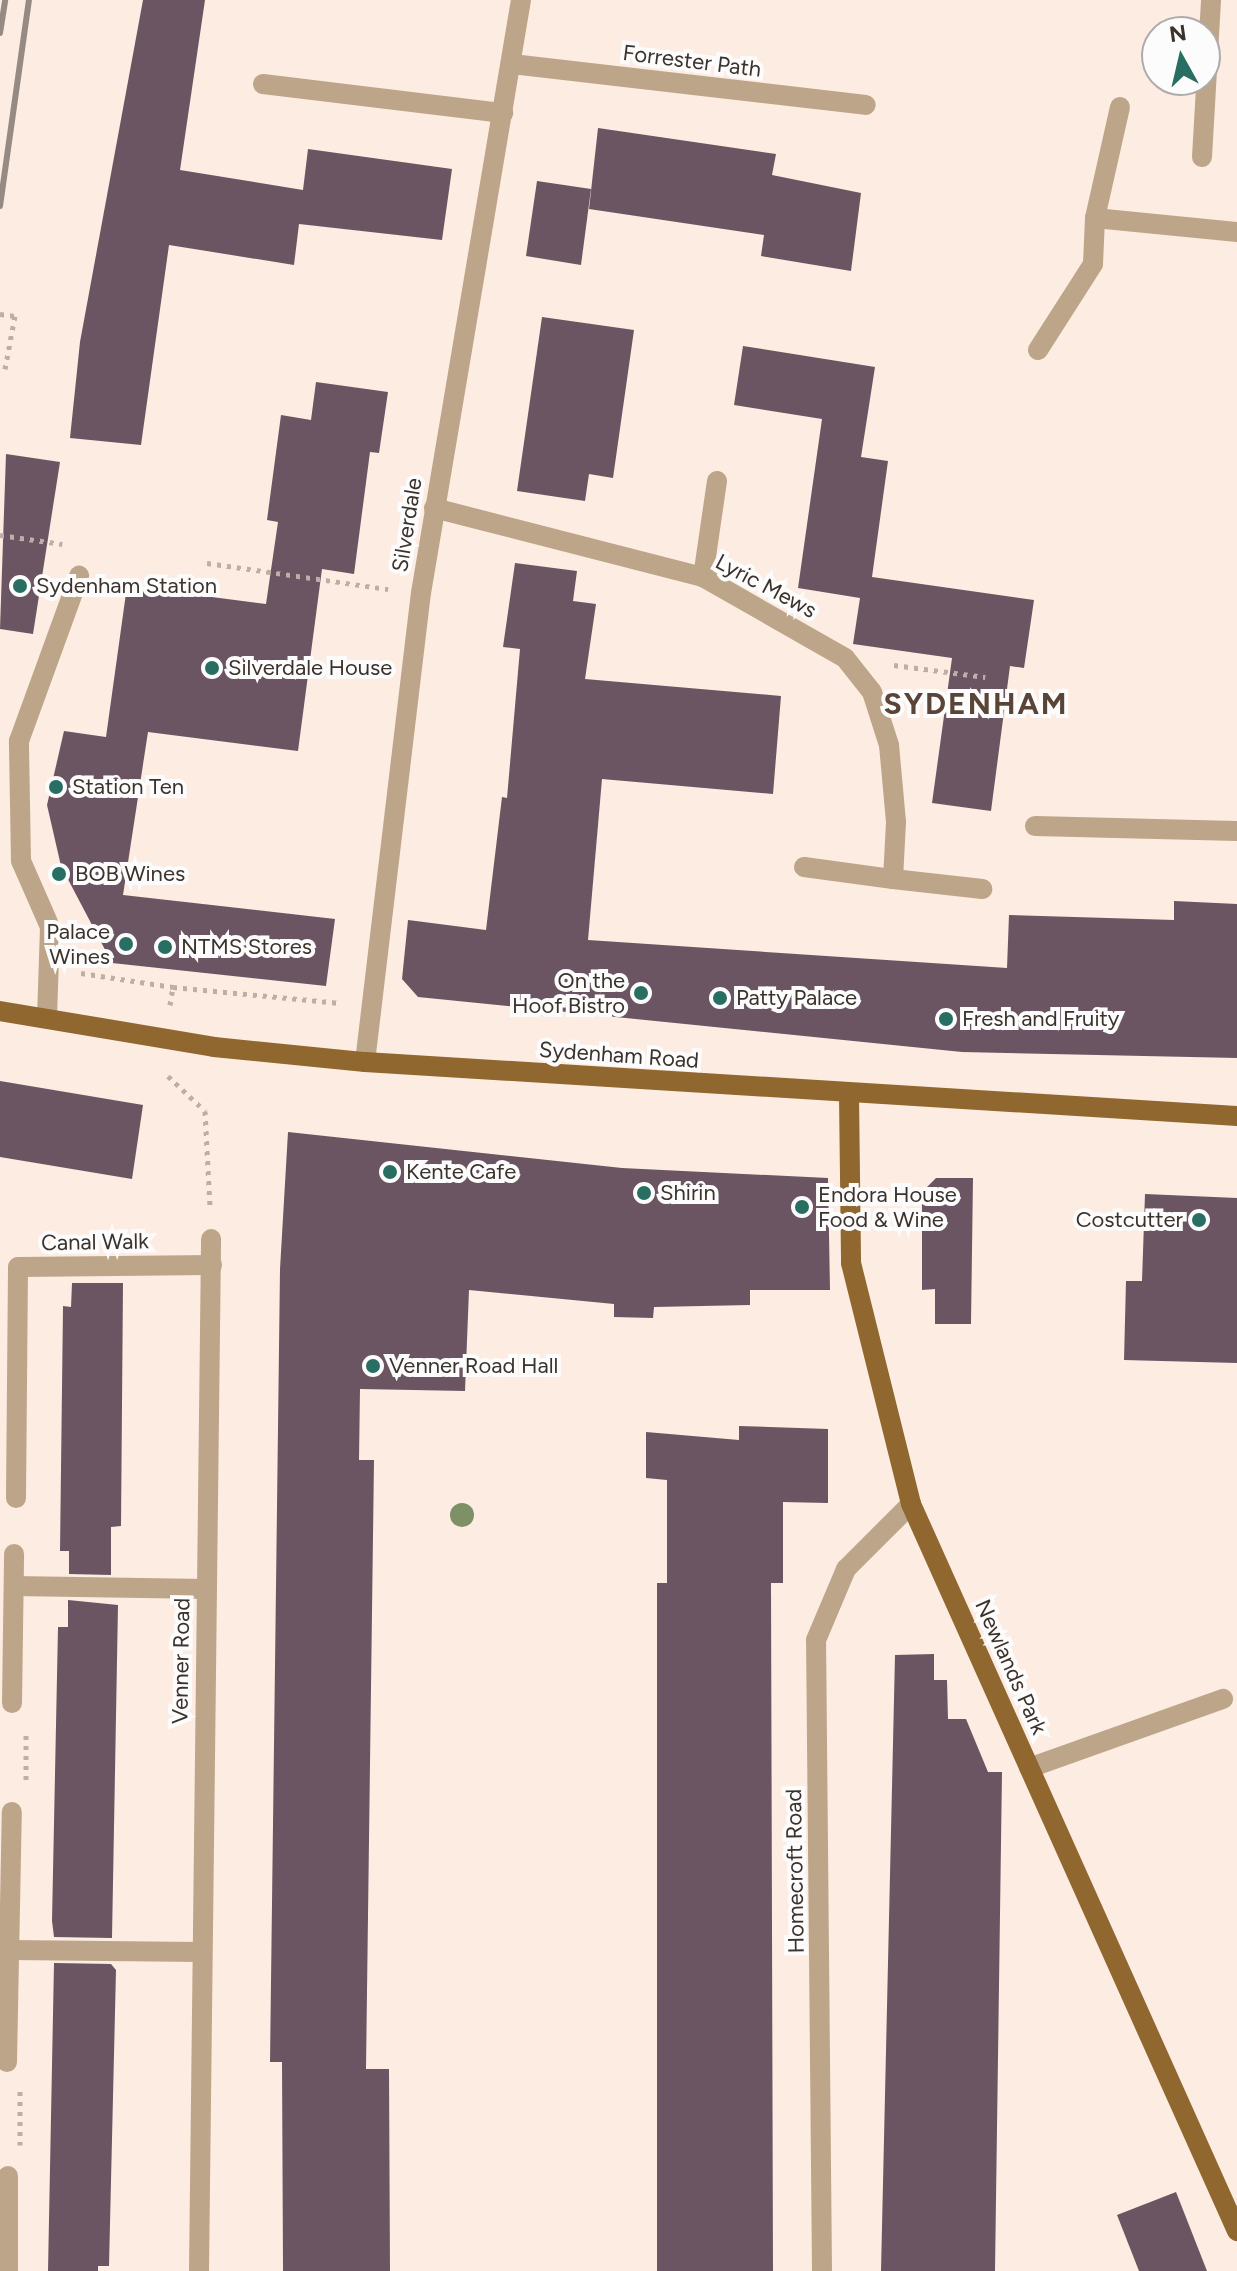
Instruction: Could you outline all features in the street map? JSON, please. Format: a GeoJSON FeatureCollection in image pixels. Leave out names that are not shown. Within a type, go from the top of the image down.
{"type":"FeatureCollection","features":[{"type":"Feature","properties":{"kind":"main road","name":"Sydenham Road"},"geometry":{"type":"LineString","coordinates":[[0,1011],[214,1047],[365,1062],[849,1095],[1237,1116]]}},
{"type":"Feature","properties":{"kind":"main road","name":"Newlands Park"},"geometry":{"type":"LineString","coordinates":[[849,1095],[851,1263],[911,1504],[1237,2231]]}},
{"type":"Feature","properties":{"kind":"street","name":"Silverdale"},"geometry":{"type":"LineString","coordinates":[[365,1062],[421,593],[521,0]]}},
{"type":"Feature","properties":{"kind":"street"},"geometry":{"type":"LineString","coordinates":[[1202,157],[1211,0]]}},
{"type":"Feature","properties":{"kind":"street","name":"Forrester Path"},"geometry":{"type":"LineString","coordinates":[[512,64],[866,105]]}},
{"type":"Feature","properties":{"kind":"street"},"geometry":{"type":"LineString","coordinates":[[263,84],[503,113]]}},
{"type":"Feature","properties":{"kind":"street"},"geometry":{"type":"LineString","coordinates":[[1038,350],[1093,264],[1095,218],[1120,107]]}},
{"type":"Feature","properties":{"kind":"street"},"geometry":{"type":"LineString","coordinates":[[1095,218],[1237,232]]}},
{"type":"Feature","properties":{"kind":"street"},"geometry":{"type":"LineString","coordinates":[[703,577],[717,481]]}},
{"type":"Feature","properties":{"kind":"street","name":"Lyric Mews"},"geometry":{"type":"LineString","coordinates":[[434,508],[703,577],[845,658],[872,692],[889,745],[896,822],[893,879]]}},
{"type":"Feature","properties":{"kind":"street"},"geometry":{"type":"LineString","coordinates":[[47,1018],[53,967],[50,927],[21,861],[19,741],[79,576]]}},
{"type":"Feature","properties":{"kind":"street"},"geometry":{"type":"LineString","coordinates":[[1035,826],[1237,831]]}},
{"type":"Feature","properties":{"kind":"street"},"geometry":{"type":"LineString","coordinates":[[804,867],[982,889]]}},
{"type":"Feature","properties":{"kind":"street","name":"Venner Road"},"geometry":{"type":"LineString","coordinates":[[199,2271],[200,1952],[211,1239]]}},
{"type":"Feature","properties":{"kind":"street","name":"Canal Walk"},"geometry":{"type":"LineString","coordinates":[[16,1498],[18,1267],[212,1265]]}},
{"type":"Feature","properties":{"kind":"street","name":"Homecroft Road"},"geometry":{"type":"LineString","coordinates":[[822,2271],[816,1640],[846,1569],[911,1504]]}},
{"type":"Feature","properties":{"kind":"street"},"geometry":{"type":"LineString","coordinates":[[12,1703],[14,1554]]}},
{"type":"Feature","properties":{"kind":"street"},"geometry":{"type":"LineString","coordinates":[[14,1586],[206,1589]]}},
{"type":"Feature","properties":{"kind":"street"},"geometry":{"type":"LineString","coordinates":[[1029,1768],[1223,1699]]}},
{"type":"Feature","properties":{"kind":"street"},"geometry":{"type":"LineString","coordinates":[[7,2062],[12,1812]]}},
{"type":"Feature","properties":{"kind":"street"},"geometry":{"type":"LineString","coordinates":[[10,1950],[200,1952]]}},
{"type":"Feature","properties":{"kind":"street"},"geometry":{"type":"LineString","coordinates":[[8,2176],[8,2271]]}},
{"type":"Feature","properties":{"kind":"path"},"geometry":{"type":"LineString","coordinates":[[0,314],[15,316],[5,369]]}},
{"type":"Feature","properties":{"kind":"path"},"geometry":{"type":"LineString","coordinates":[[0,535],[71,545]]}},
{"type":"Feature","properties":{"kind":"path"},"geometry":{"type":"LineString","coordinates":[[207,563],[421,593]]}},
{"type":"Feature","properties":{"kind":"path"},"geometry":{"type":"LineString","coordinates":[[845,658],[985,677]]}},
{"type":"Feature","properties":{"kind":"path"},"geometry":{"type":"LineString","coordinates":[[53,967],[173,987],[370,1006]]}},
{"type":"Feature","properties":{"kind":"path"},"geometry":{"type":"LineString","coordinates":[[171,1004],[173,987]]}},
{"type":"Feature","properties":{"kind":"path"},"geometry":{"type":"LineString","coordinates":[[162,1070],[205,1111],[211,1239]]}},
{"type":"Feature","properties":{"kind":"path"},"geometry":{"type":"LineString","coordinates":[[12,1703],[27,1704],[25,1813],[12,1812]]}},
{"type":"Feature","properties":{"kind":"path"},"geometry":{"type":"LineString","coordinates":[[7,2062],[20,2063],[20,2177],[8,2176]]}},
{"type":"Feature","properties":{"kind":"building"},"geometry":{"type":"Polygon","coordinates":[[[143,0],[205,0],[180,170],[303,190],[308,149],[452,169],[442,240],[299,224],[294,265],[169,245],[141,445],[70,438],[80,342],[143,0]]]}},
{"type":"Feature","properties":{"kind":"building"},"geometry":{"type":"Polygon","coordinates":[[[598,128],[776,154],[772,175],[861,193],[851,271],[761,256],[764,235],[589,209],[598,128]]]}},
{"type":"Feature","properties":{"kind":"building"},"geometry":{"type":"Polygon","coordinates":[[[537,181],[591,189],[581,265],[526,256],[537,181]]]}},
{"type":"Feature","properties":{"kind":"building"},"geometry":{"type":"Polygon","coordinates":[[[542,317],[634,330],[613,478],[589,474],[585,501],[517,491],[542,317]]]}},
{"type":"Feature","properties":{"kind":"building"},"geometry":{"type":"Polygon","coordinates":[[[743,346],[875,367],[861,457],[888,461],[872,577],[1034,600],[1024,668],[1010,666],[991,811],[932,803],[952,658],[853,644],[860,598],[798,588],[822,419],[734,405],[743,346]]]}},
{"type":"Feature","properties":{"kind":"building"},"geometry":{"type":"Polygon","coordinates":[[[316,382],[388,392],[379,453],[370,452],[354,574],[322,569],[298,751],[148,732],[123,895],[335,919],[326,986],[112,963],[61,866],[47,805],[64,731],[106,737],[127,586],[266,604],[278,522],[267,520],[281,415],[311,420],[316,382]]]}},
{"type":"Feature","properties":{"kind":"building","name":"Sydenham Station"},"geometry":{"type":"Polygon","coordinates":[[[6,454],[60,462],[33,634],[0,629],[6,454]]]}},
{"type":"Feature","properties":{"kind":"building"},"geometry":{"type":"Polygon","coordinates":[[[515,563],[577,571],[573,601],[596,604],[585,679],[781,696],[773,794],[602,779],[588,940],[1007,968],[1009,915],[1174,920],[1174,901],[1237,904],[1237,1058],[962,1052],[418,997],[402,979],[408,920],[486,930],[502,797],[507,798],[520,649],[503,647],[515,563]]]}},
{"type":"Feature","properties":{"kind":"building"},"geometry":{"type":"Polygon","coordinates":[[[0,1081],[143,1105],[132,1179],[0,1157],[0,1081]]]}},
{"type":"Feature","properties":{"kind":"building"},"geometry":{"type":"Polygon","coordinates":[[[288,1132],[622,1168],[828,1178],[830,1290],[750,1290],[750,1305],[654,1307],[653,1318],[614,1317],[614,1304],[469,1290],[465,1391],[360,1389],[359,1460],[374,1460],[366,2069],[389,2069],[390,2271],[283,2271],[282,2062],[270,2062],[280,1269],[288,1132]]]}},
{"type":"Feature","properties":{"kind":"building"},"geometry":{"type":"Polygon","coordinates":[[[936,1178],[973,1178],[971,1324],[935,1324],[935,1289],[922,1290],[922,1192],[936,1178]]]}},
{"type":"Feature","properties":{"kind":"building"},"geometry":{"type":"Polygon","coordinates":[[[1145,1194],[1237,1198],[1237,1363],[1124,1360],[1126,1281],[1142,1281],[1145,1194]]]}},
{"type":"Feature","properties":{"kind":"building"},"geometry":{"type":"Polygon","coordinates":[[[72,1283],[123,1283],[121,1526],[111,1527],[111,1575],[69,1574],[69,1551],[60,1551],[63,1306],[71,1307],[72,1283]]]}},
{"type":"Feature","properties":{"kind":"building"},"geometry":{"type":"Polygon","coordinates":[[[739,1426],[828,1429],[828,1503],[783,1502],[783,1583],[771,1583],[773,2271],[657,2271],[657,1583],[667,1583],[667,1480],[646,1478],[646,1432],[739,1440],[739,1426]]]}},
{"type":"Feature","properties":{"kind":"building"},"geometry":{"type":"Polygon","coordinates":[[[68,1600],[118,1605],[112,1938],[54,1937],[58,1627],[68,1627],[68,1600]]]}},
{"type":"Feature","properties":{"kind":"building"},"geometry":{"type":"Polygon","coordinates":[[[934,1654],[934,1680],[947,1680],[948,1719],[966,1719],[988,1772],[1002,1772],[995,2271],[881,2271],[895,1655],[934,1654]]]}},
{"type":"Feature","properties":{"kind":"building"},"geometry":{"type":"Polygon","coordinates":[[[54,1963],[111,1964],[116,1970],[109,2266],[98,2266],[98,2271],[48,2271],[54,1963]]]}},
{"type":"Feature","properties":{"kind":"building"},"geometry":{"type":"Polygon","coordinates":[[[1176,2192],[1207,2271],[1139,2271],[1117,2215],[1176,2192]]]}},
{"type":"Feature","properties":{"kind":"railway"},"geometry":{"type":"LineString","coordinates":[[0,33],[5,0]]}},
{"type":"Feature","properties":{"kind":"railway"},"geometry":{"type":"LineString","coordinates":[[0,206],[29,0]]}},
{"type":"Feature","properties":{"kind":"place","name":"Sydenham Station"},"geometry":{"type":"Point","coordinates":[20,586]}},
{"type":"Feature","properties":{"kind":"place","name":"Silverdale House"},"geometry":{"type":"Point","coordinates":[212,668]}},
{"type":"Feature","properties":{"kind":"place","name":"Station Ten"},"geometry":{"type":"Point","coordinates":[56,787]}},
{"type":"Feature","properties":{"kind":"place","name":"BOB Wines"},"geometry":{"type":"Point","coordinates":[59,874]}},
{"type":"Feature","properties":{"kind":"place","name":"Palace Wines"},"geometry":{"type":"Point","coordinates":[126,944]}},
{"type":"Feature","properties":{"kind":"place","name":"NTMS Stores"},"geometry":{"type":"Point","coordinates":[165,947]}},
{"type":"Feature","properties":{"kind":"place","name":"On the Hoof Bistro"},"geometry":{"type":"Point","coordinates":[641,993]}},
{"type":"Feature","properties":{"kind":"place","name":"Patty Palace"},"geometry":{"type":"Point","coordinates":[720,998]}},
{"type":"Feature","properties":{"kind":"place","name":"Fresh and Fruity"},"geometry":{"type":"Point","coordinates":[946,1019]}},
{"type":"Feature","properties":{"kind":"place","name":"Kente Cafe"},"geometry":{"type":"Point","coordinates":[390,1172]}},
{"type":"Feature","properties":{"kind":"place","name":"Shirin"},"geometry":{"type":"Point","coordinates":[644,1193]}},
{"type":"Feature","properties":{"kind":"place","name":"Endora House Food & Wine"},"geometry":{"type":"Point","coordinates":[802,1207]}},
{"type":"Feature","properties":{"kind":"place","name":"Costcutter"},"geometry":{"type":"Point","coordinates":[1199,1220]}},
{"type":"Feature","properties":{"kind":"place","name":"Venner Road Hall"},"geometry":{"type":"Point","coordinates":[373,1366]}},
{"type":"Feature","properties":{"kind":"district","name":"SYDENHAM"},"geometry":{"type":"Point","coordinates":[976,704]}}]}
